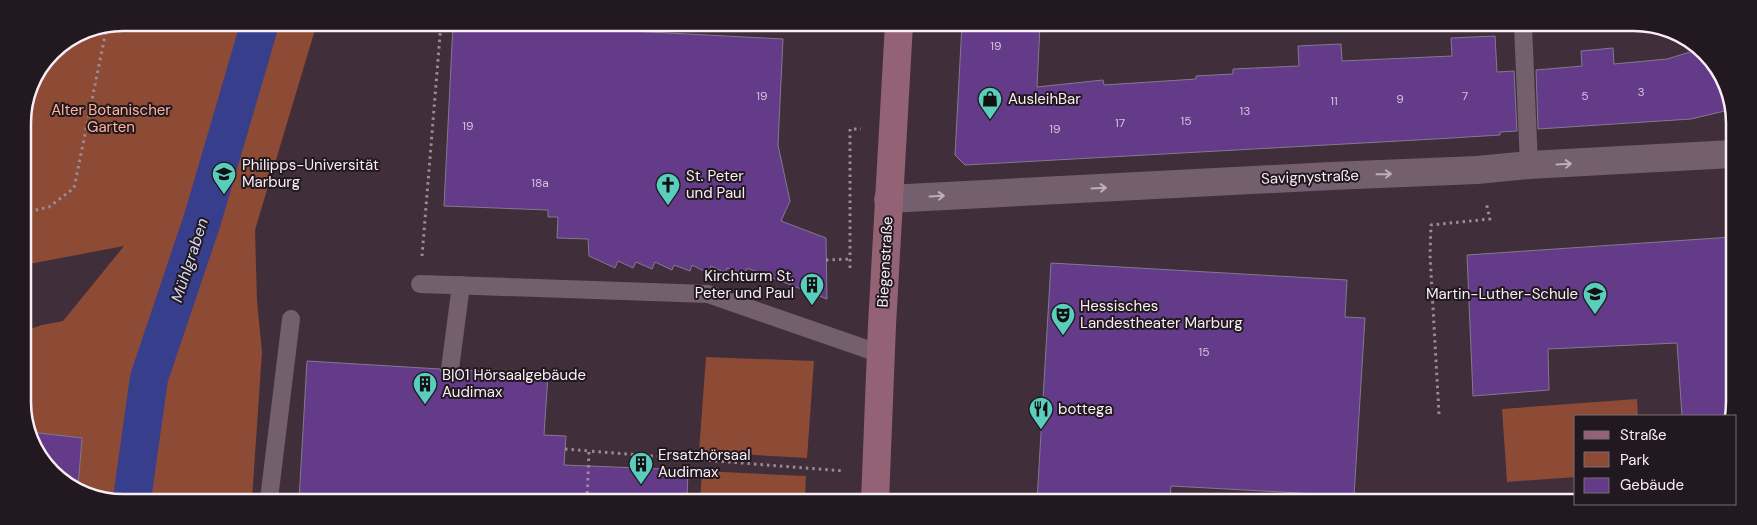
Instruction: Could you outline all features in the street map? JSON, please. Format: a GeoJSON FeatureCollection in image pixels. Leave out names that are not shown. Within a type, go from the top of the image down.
{"type":"FeatureCollection","features":[{"type":"Feature","properties":{"kind":"main road","name":"Biegenstraße"},"geometry":{"type":"LineString","coordinates":[[875,494],[888,199],[899,31]]}},
{"type":"Feature","properties":{"kind":"street","name":"Savignystraße"},"geometry":{"type":"LineString","coordinates":[[888,199],[1477,170],[1529,165],[1726,154]]}},
{"type":"Feature","properties":{"kind":"lane"},"geometry":{"type":"LineString","coordinates":[[1523,31],[1529,165]]}},
{"type":"Feature","properties":{"kind":"lane"},"geometry":{"type":"LineString","coordinates":[[420,284],[708,294],[881,354]]}},
{"type":"Feature","properties":{"kind":"lane"},"geometry":{"type":"LineString","coordinates":[[450,369],[460,284]]}},
{"type":"Feature","properties":{"kind":"lane"},"geometry":{"type":"LineString","coordinates":[[270,494],[291,319]]}},
{"type":"Feature","properties":{"kind":"path"},"geometry":{"type":"LineString","coordinates":[[420,284],[440,31]]}},
{"type":"Feature","properties":{"kind":"path"},"geometry":{"type":"LineString","coordinates":[[31,211],[49,208],[74,188],[106,33]]}},
{"type":"Feature","properties":{"kind":"path"},"geometry":{"type":"LineString","coordinates":[[1439,414],[1430,255],[1431,225],[1490,219],[1477,170]]}},
{"type":"Feature","properties":{"kind":"path"},"geometry":{"type":"LineString","coordinates":[[826,260],[850,259]]}},
{"type":"Feature","properties":{"kind":"path"},"geometry":{"type":"LineString","coordinates":[[565,449],[877,472]]}},
{"type":"Feature","properties":{"kind":"path"},"geometry":{"type":"LineString","coordinates":[[587,494],[589,451]]}},
{"type":"Feature","properties":{"kind":"green space","name":"Alter Botanischer Garten"},"geometry":{"type":"Polygon","coordinates":[[[315,31],[255,230],[257,301],[262,352],[252,494],[124,494],[100,491],[78,482],[82,438],[37,433],[31,401],[31,329],[63,321],[124,246],[31,264],[31,118],[38,88],[50,67],[67,50],[77,44],[88,38],[112,32],[315,31]]]}},
{"type":"Feature","properties":{"kind":"green space"},"geometry":{"type":"Polygon","coordinates":[[[706,357],[814,361],[807,458],[699,452],[706,357]]]}},
{"type":"Feature","properties":{"kind":"green space"},"geometry":{"type":"Polygon","coordinates":[[[1637,399],[1638,415],[1574,415],[1574,477],[1507,482],[1502,409],[1637,399]]]}},
{"type":"Feature","properties":{"kind":"green space"},"geometry":{"type":"Polygon","coordinates":[[[702,471],[806,476],[805,494],[700,494],[702,471]]]}},
{"type":"Feature","properties":{"kind":"building"},"geometry":{"type":"Polygon","coordinates":[[[453,31],[630,31],[783,39],[778,145],[790,201],[781,221],[826,238],[827,299],[747,268],[745,274],[727,268],[726,273],[711,266],[708,273],[692,265],[690,271],[674,265],[672,270],[655,262],[652,269],[636,262],[633,268],[618,261],[615,268],[589,256],[588,239],[557,238],[558,217],[548,217],[548,210],[444,206],[453,31]]]}},
{"type":"Feature","properties":{"kind":"building"},"geometry":{"type":"Polygon","coordinates":[[[962,31],[1040,31],[1037,87],[1103,80],[1104,85],[1196,79],[1196,76],[1233,74],[1233,69],[1299,66],[1298,46],[1341,44],[1342,61],[1452,56],[1451,38],[1495,36],[1497,72],[1514,71],[1517,131],[1500,132],[1500,135],[965,165],[955,155],[962,31]]]}},
{"type":"Feature","properties":{"kind":"building"},"geometry":{"type":"Polygon","coordinates":[[[1613,48],[1614,64],[1667,59],[1692,52],[1710,72],[1721,94],[1725,111],[1691,119],[1538,129],[1536,70],[1582,66],[1581,51],[1613,48]]]}},
{"type":"Feature","properties":{"kind":"building"},"geometry":{"type":"Polygon","coordinates":[[[1726,237],[1725,415],[1682,415],[1677,343],[1548,349],[1549,390],[1473,396],[1467,255],[1726,237]]]}},
{"type":"Feature","properties":{"kind":"building"},"geometry":{"type":"Polygon","coordinates":[[[1051,263],[1347,280],[1345,317],[1365,318],[1354,494],[1317,494],[1171,486],[1170,494],[1037,494],[1051,263]]]}},
{"type":"Feature","properties":{"kind":"building","name":"B|01 Hörsaalgebäude Audimax"},"geometry":{"type":"Polygon","coordinates":[[[307,361],[440,369],[443,377],[449,380],[458,376],[461,370],[548,375],[544,435],[566,436],[564,465],[688,470],[687,494],[299,494],[307,361]]]}},
{"type":"Feature","properties":{"kind":"building"},"geometry":{"type":"Polygon","coordinates":[[[37,433],[82,438],[78,482],[67,475],[50,458],[37,433]]]}},
{"type":"Feature","properties":{"kind":"waterway","name":"Mühlgraben"},"geometry":{"type":"LineString","coordinates":[[133,494],[149,378],[202,221],[258,31]]}},
{"type":"Feature","properties":{"kind":"place","name":"AusleihBar"},"geometry":{"type":"Point","coordinates":[990,120]}},
{"type":"Feature","properties":{"kind":"place","name":"Philipps-Universität Marburg"},"geometry":{"type":"Point","coordinates":[224,195]}},
{"type":"Feature","properties":{"kind":"place","name":"St. Peter und Paul"},"geometry":{"type":"Point","coordinates":[668,206]}},
{"type":"Feature","properties":{"kind":"place","name":"Kirchturm St. Peter und Paul"},"geometry":{"type":"Point","coordinates":[812,306]}},
{"type":"Feature","properties":{"kind":"place","name":"Martin-Luther-Schule"},"geometry":{"type":"Point","coordinates":[1595,315]}},
{"type":"Feature","properties":{"kind":"place","name":"Hessisches Landestheater Marburg"},"geometry":{"type":"Point","coordinates":[1063,336]}},
{"type":"Feature","properties":{"kind":"place","name":"B|01 Hörsaalgebäude Audimax"},"geometry":{"type":"Point","coordinates":[425,405]}},
{"type":"Feature","properties":{"kind":"place","name":"bottega"},"geometry":{"type":"Point","coordinates":[1041,430]}},
{"type":"Feature","properties":{"kind":"place","name":"Ersatzhörsaal Audimax"},"geometry":{"type":"Point","coordinates":[641,485]}}]}
